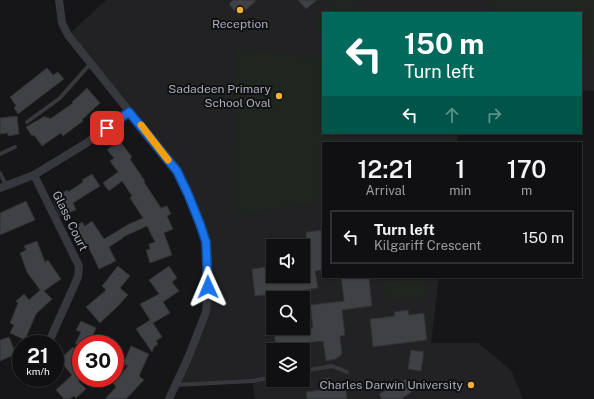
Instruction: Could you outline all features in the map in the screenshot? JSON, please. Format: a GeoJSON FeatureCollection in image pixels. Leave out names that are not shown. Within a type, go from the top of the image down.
{"type":"FeatureCollection","features":[{"type":"Feature","properties":{"kind":"street"},"geometry":{"type":"LineString","coordinates":[[58,0],[62,23],[68,35],[177,171],[200,224],[206,242],[208,287],[206,312],[188,358],[169,399]]}},
{"type":"Feature","properties":{"kind":"street"},"geometry":{"type":"LineString","coordinates":[[3,187],[34,175],[85,144],[129,112]]}},
{"type":"Feature","properties":{"kind":"street","name":"Glass Court"},"geometry":{"type":"LineString","coordinates":[[34,175],[79,266],[78,276],[52,335]]}},
{"type":"Feature","properties":{"kind":"lane"},"geometry":{"type":"LineString","coordinates":[[27,122],[60,98],[91,63]]}},
{"type":"Feature","properties":{"kind":"lane"},"geometry":{"type":"LineString","coordinates":[[0,154],[14,147]]}},
{"type":"Feature","properties":{"kind":"lane"},"geometry":{"type":"LineString","coordinates":[[0,173],[3,187]]}},
{"type":"Feature","properties":{"kind":"lane"},"geometry":{"type":"LineString","coordinates":[[310,370],[332,366],[347,372]]}},
{"type":"Feature","properties":{"kind":"lane"},"geometry":{"type":"LineString","coordinates":[[175,385],[252,381],[266,378]]}},
{"type":"Feature","properties":{"kind":"shaded area"},"geometry":{"type":"Polygon","coordinates":[[[106,0],[594,0],[594,91],[582,90],[582,12],[322,12],[322,134],[458,134],[457,142],[322,142],[322,278],[439,278],[431,343],[478,343],[511,370],[523,399],[255,399],[252,381],[175,385],[206,312],[206,242],[177,171],[68,35],[106,0]]]}},
{"type":"Feature","properties":{"kind":"shaded area"},"geometry":{"type":"Polygon","coordinates":[[[334,0],[356,0],[366,12],[322,12],[322,33],[311,19],[334,0]]]}},
{"type":"Feature","properties":{"kind":"shaded area"},"geometry":{"type":"Polygon","coordinates":[[[488,0],[594,0],[594,57],[589,59],[582,58],[582,12],[497,12],[488,0]]]}},
{"type":"Feature","properties":{"kind":"shaded area","name":"Sadadeen Primary School Oval"},"geometry":{"type":"Polygon","coordinates":[[[234,47],[322,59],[322,134],[337,134],[338,142],[322,142],[322,202],[233,216],[234,47]]]}},
{"type":"Feature","properties":{"kind":"shaded area"},"geometry":{"type":"Polygon","coordinates":[[[424,278],[427,297],[386,302],[384,282],[424,278]]]}},
{"type":"Feature","properties":{"kind":"building","name":"Reception"},"geometry":{"type":"Polygon","coordinates":[[[233,0],[257,0],[239,16],[229,4],[233,0]]]}},
{"type":"Feature","properties":{"kind":"building"},"geometry":{"type":"Polygon","coordinates":[[[298,0],[317,0],[306,9],[298,0]]]}},
{"type":"Feature","properties":{"kind":"building"},"geometry":{"type":"Polygon","coordinates":[[[47,68],[53,75],[58,72],[64,79],[18,114],[14,108],[16,106],[10,97],[47,68]]]}},
{"type":"Feature","properties":{"kind":"building"},"geometry":{"type":"Polygon","coordinates":[[[87,88],[100,103],[82,120],[83,121],[63,136],[61,133],[42,146],[34,135],[32,136],[26,127],[45,116],[46,118],[48,117],[50,119],[73,103],[72,102],[87,88]]]}},
{"type":"Feature","properties":{"kind":"building"},"geometry":{"type":"Polygon","coordinates":[[[17,116],[19,134],[8,136],[8,133],[0,134],[0,118],[17,116]]]}},
{"type":"Feature","properties":{"kind":"building"},"geometry":{"type":"Polygon","coordinates":[[[119,140],[132,157],[130,159],[161,208],[167,206],[171,214],[167,216],[173,229],[164,233],[172,255],[150,263],[146,250],[150,249],[149,244],[155,242],[147,226],[123,237],[109,247],[116,261],[99,269],[87,244],[85,246],[73,228],[82,222],[85,226],[92,221],[104,239],[129,224],[143,218],[130,198],[132,196],[122,181],[109,191],[103,183],[118,172],[110,161],[114,158],[107,150],[119,140]]]}},
{"type":"Feature","properties":{"kind":"building"},"geometry":{"type":"Polygon","coordinates":[[[92,174],[100,186],[73,203],[76,210],[60,216],[52,197],[68,190],[68,192],[92,174]]]}},
{"type":"Feature","properties":{"kind":"building"},"geometry":{"type":"Polygon","coordinates":[[[26,201],[35,220],[0,235],[0,213],[26,201]]]}},
{"type":"Feature","properties":{"kind":"building"},"geometry":{"type":"Polygon","coordinates":[[[322,230],[322,270],[315,271],[318,288],[300,291],[266,291],[266,295],[255,296],[252,269],[265,267],[266,283],[310,283],[310,239],[306,239],[306,232],[322,230]]]}},
{"type":"Feature","properties":{"kind":"building"},"geometry":{"type":"Polygon","coordinates":[[[37,241],[45,262],[48,260],[61,279],[44,291],[52,299],[36,314],[27,335],[14,335],[10,333],[14,325],[10,323],[18,303],[16,301],[24,294],[29,300],[40,290],[27,272],[20,253],[26,250],[24,246],[37,241]]]}},
{"type":"Feature","properties":{"kind":"building"},"geometry":{"type":"Polygon","coordinates":[[[118,266],[130,276],[120,288],[128,295],[100,323],[86,307],[106,290],[102,286],[118,266]]]}},
{"type":"Feature","properties":{"kind":"building"},"geometry":{"type":"Polygon","coordinates":[[[169,266],[177,278],[172,282],[179,291],[163,302],[170,313],[153,323],[162,337],[156,341],[158,344],[154,347],[152,352],[136,329],[150,320],[140,304],[159,294],[149,280],[169,266]]]}},
{"type":"Feature","properties":{"kind":"building"},"geometry":{"type":"Polygon","coordinates":[[[341,278],[369,278],[372,306],[342,310],[345,335],[340,336],[342,354],[336,359],[326,361],[323,341],[304,343],[275,343],[274,335],[310,335],[310,328],[313,328],[310,305],[344,301],[341,278]]]}},
{"type":"Feature","properties":{"kind":"building"},"geometry":{"type":"Polygon","coordinates":[[[408,310],[409,315],[424,313],[427,340],[373,347],[370,319],[395,316],[394,312],[408,310]]]}},
{"type":"Feature","properties":{"kind":"building"},"geometry":{"type":"Polygon","coordinates":[[[81,321],[96,328],[93,335],[80,335],[81,332],[76,330],[81,321]]]}},
{"type":"Feature","properties":{"kind":"building"},"geometry":{"type":"Polygon","coordinates":[[[9,337],[12,344],[12,356],[0,361],[0,340],[9,337]]]}},
{"type":"Feature","properties":{"kind":"building"},"geometry":{"type":"Polygon","coordinates":[[[131,346],[149,354],[139,376],[144,380],[126,399],[105,399],[116,387],[124,387],[124,371],[128,366],[124,364],[131,346]]]}},
{"type":"Feature","properties":{"kind":"building"},"geometry":{"type":"Polygon","coordinates":[[[72,348],[72,375],[64,366],[64,355],[72,348]]]}},
{"type":"Feature","properties":{"kind":"building"},"geometry":{"type":"Polygon","coordinates":[[[411,350],[424,352],[421,371],[408,369],[411,350]]]}},
{"type":"Feature","properties":{"kind":"building"},"geometry":{"type":"Polygon","coordinates":[[[72,375],[72,387],[84,387],[86,389],[76,398],[74,396],[70,399],[64,399],[56,390],[59,387],[64,387],[64,382],[72,375]]]}},
{"type":"Feature","properties":{"kind":"building"},"geometry":{"type":"Polygon","coordinates":[[[329,378],[331,390],[346,390],[347,399],[307,399],[306,392],[322,390],[321,379],[329,378]]]}},
{"type":"Feature","properties":{"kind":"building"},"geometry":{"type":"Polygon","coordinates":[[[406,379],[413,391],[401,399],[382,399],[379,394],[406,379]]]}},
{"type":"Feature","properties":{"kind":"slow traffic"},"geometry":{"type":"LineString","coordinates":[[141,125],[168,160]]}},
{"type":"Feature","properties":{"kind":"place","name":"Reception"},"geometry":{"type":"Point","coordinates":[240,10]}},
{"type":"Feature","properties":{"kind":"place","name":"Sadadeen Primary School Oval"},"geometry":{"type":"Point","coordinates":[279,96]}},
{"type":"Feature","properties":{"kind":"place","name":"Charles Darwin University"},"geometry":{"type":"Point","coordinates":[471,385]}},
{"type":"Feature","properties":{"kind":"route"},"geometry":{"type":"LineString","coordinates":[[107,128],[129,112],[177,171],[188,194],[206,242],[208,287]]}}]}
